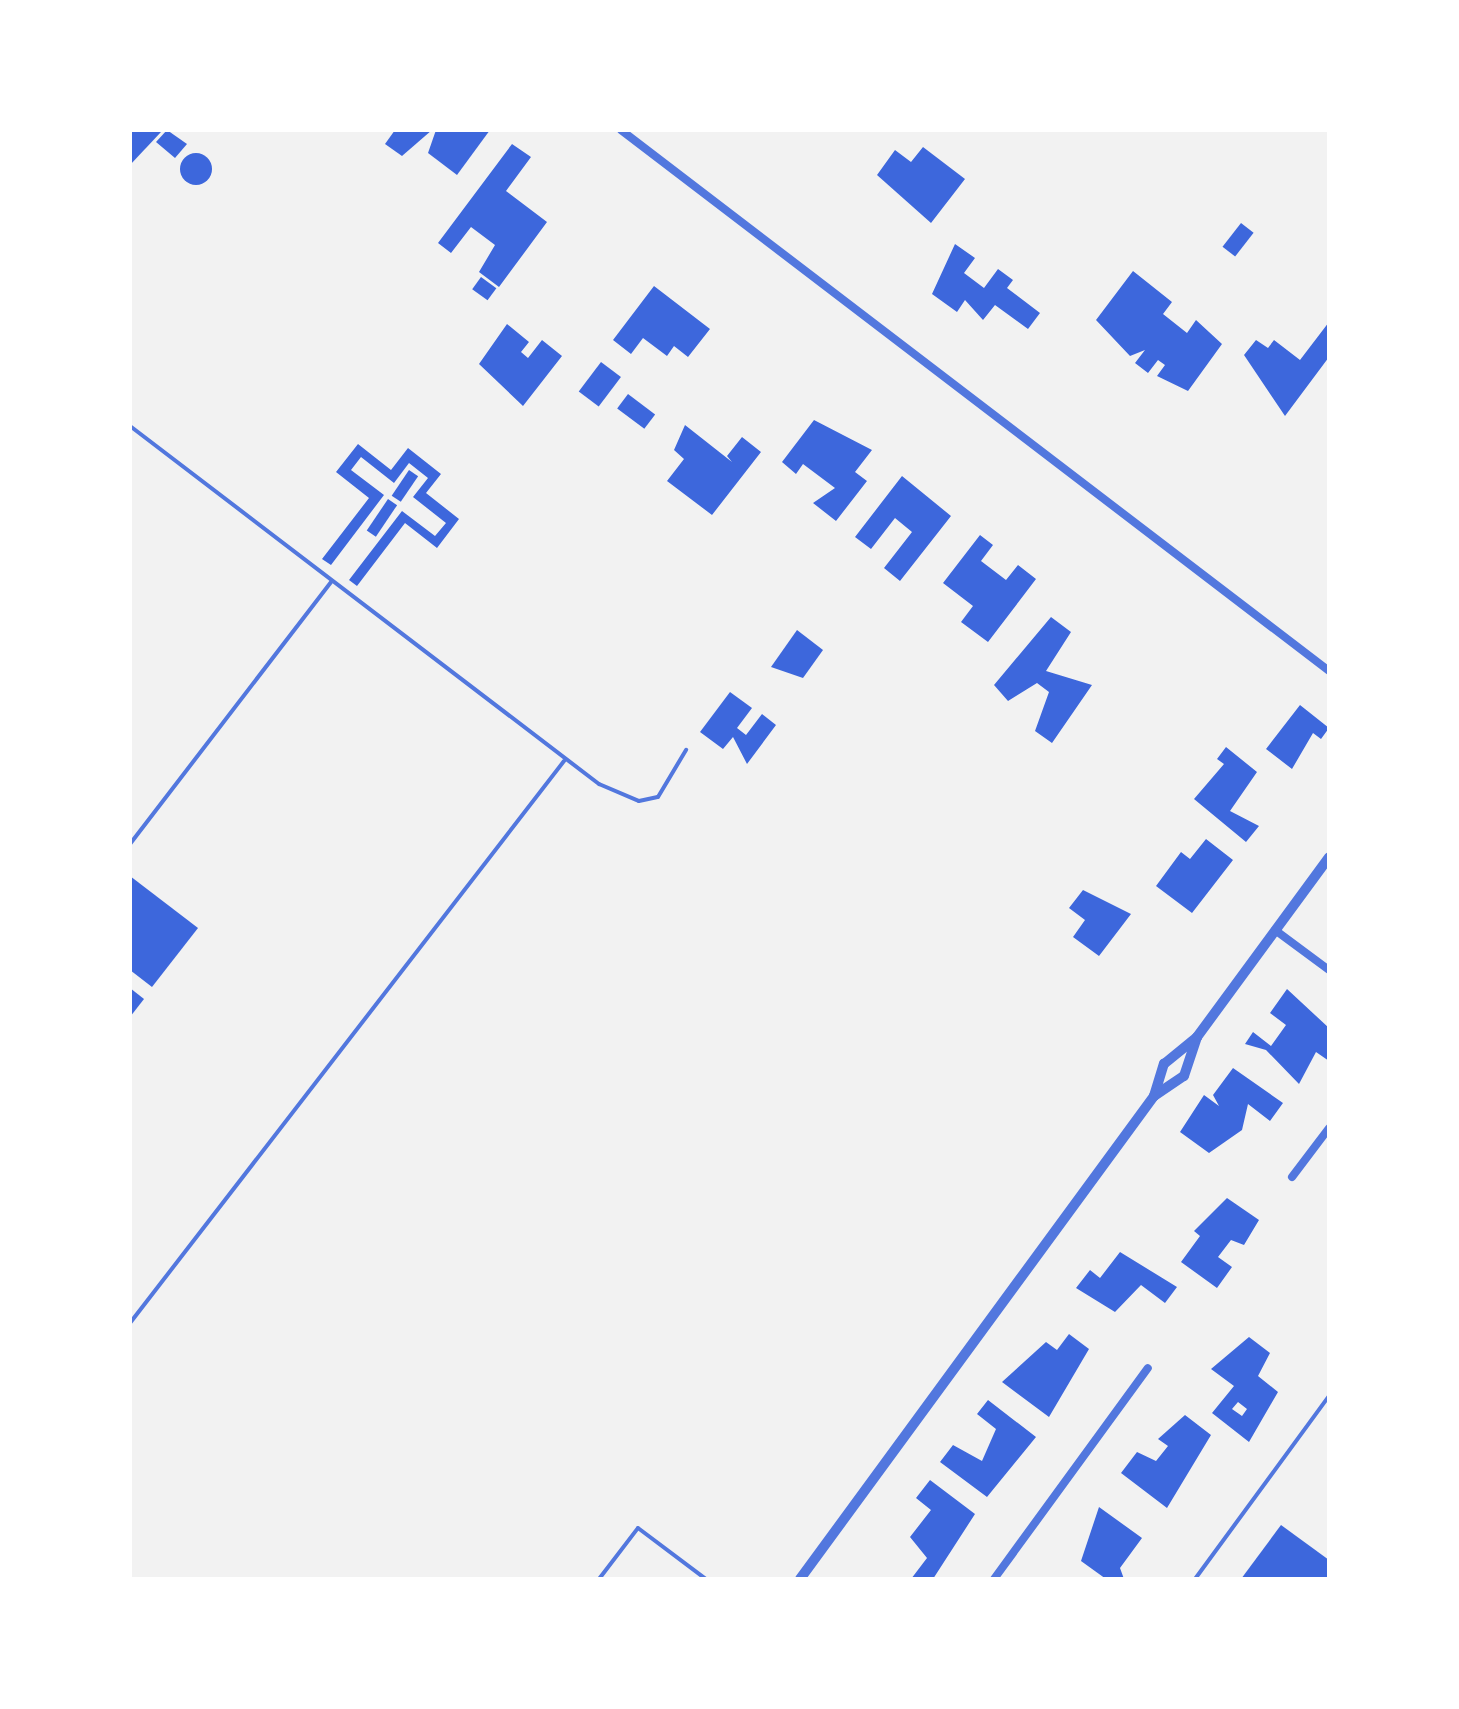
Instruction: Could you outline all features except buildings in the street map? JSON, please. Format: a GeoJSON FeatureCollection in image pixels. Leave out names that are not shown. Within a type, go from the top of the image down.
{"type":"FeatureCollection","features":[{"type":"Feature","properties":{"kind":"street"},"geometry":{"type":"LineString","coordinates":[[621,130],[1329,671]]}},
{"type":"Feature","properties":{"kind":"street"},"geometry":{"type":"LineString","coordinates":[[800,1579],[1154,1096],[1164,1064],[1198,1037],[1329,857]]}},
{"type":"Feature","properties":{"kind":"street"},"geometry":{"type":"LineString","coordinates":[[1276,930],[1329,970]]}},
{"type":"Feature","properties":{"kind":"street"},"geometry":{"type":"LineString","coordinates":[[1154,1096],[1184,1076],[1198,1037]]}},
{"type":"Feature","properties":{"kind":"street"},"geometry":{"type":"LineString","coordinates":[[1292,1177],[1329,1128]]}},
{"type":"Feature","properties":{"kind":"street"},"geometry":{"type":"LineString","coordinates":[[994,1579],[1148,1368]]}},
{"type":"Feature","properties":{"kind":"lane"},"geometry":{"type":"LineString","coordinates":[[130,426],[564,760],[639,801],[668,787],[686,750]]}},
{"type":"Feature","properties":{"kind":"lane"},"geometry":{"type":"LineString","coordinates":[[130,844],[332,581]]}},
{"type":"Feature","properties":{"kind":"lane"},"geometry":{"type":"LineString","coordinates":[[130,1323],[564,760]]}},
{"type":"Feature","properties":{"kind":"lane"},"geometry":{"type":"LineString","coordinates":[[1195,1579],[1329,1396]]}},
{"type":"Feature","properties":{"kind":"lane"},"geometry":{"type":"LineString","coordinates":[[599,1579],[638,1528],[706,1579]]}}]}
